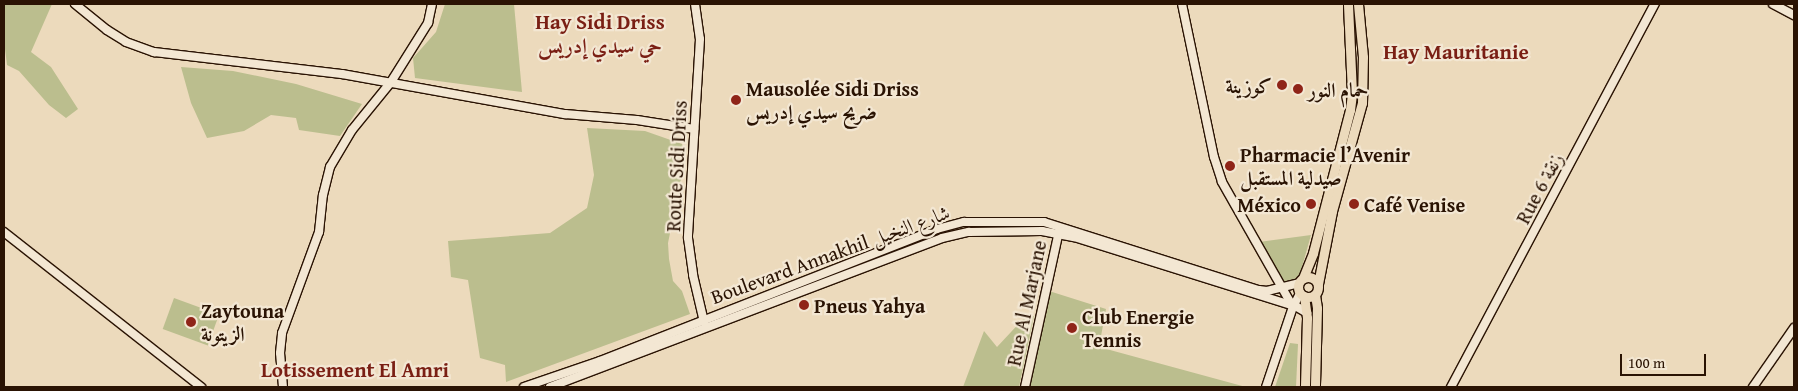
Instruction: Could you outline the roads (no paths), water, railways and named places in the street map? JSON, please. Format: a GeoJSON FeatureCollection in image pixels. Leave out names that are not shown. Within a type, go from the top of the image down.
{"type":"FeatureCollection","features":[{"type":"Feature","properties":{"kind":"main road"},"geometry":{"type":"LineString","coordinates":[[75,4],[107,30],[126,42],[154,52],[391,82],[565,114],[664,123],[694,129]]}},
{"type":"Feature","properties":{"kind":"main road"},"geometry":{"type":"LineString","coordinates":[[283,387],[280,353],[282,333],[319,232],[326,178],[352,130],[391,82],[428,22],[432,4]]}},
{"type":"Feature","properties":{"kind":"main road","name":"Route Sidi Driss"},"geometry":{"type":"LineString","coordinates":[[695,4],[700,40],[688,238],[706,329]]}},
{"type":"Feature","properties":{"kind":"main road"},"geometry":{"type":"LineString","coordinates":[[1182,4],[1217,168],[1222,182],[1293,307]]}},
{"type":"Feature","properties":{"kind":"main road"},"geometry":{"type":"LineString","coordinates":[[1305,387],[1307,313],[1302,295],[1301,280],[1313,253],[1350,110],[1352,93],[1348,4]]}},
{"type":"Feature","properties":{"kind":"main road"},"geometry":{"type":"LineString","coordinates":[[1315,387],[1317,306],[1315,295],[1318,290],[1332,211],[1362,102],[1363,57],[1358,4]]}},
{"type":"Feature","properties":{"kind":"main road","name":"Rue 6 زنقة"},"geometry":{"type":"LineString","coordinates":[[1451,387],[1655,4]]}},
{"type":"Feature","properties":{"kind":"main road"},"geometry":{"type":"LineString","coordinates":[[1773,4],[1794,15]]}},
{"type":"Feature","properties":{"kind":"main road","name":"Boulevard Annakhil شارع النخيل"},"geometry":{"type":"LineString","coordinates":[[524,387],[591,364],[703,319],[953,224],[976,221],[1044,222],[1062,226],[1260,290],[1268,291],[1281,288],[1301,280]]}},
{"type":"Feature","properties":{"kind":"main road","name":"Rue Al Marjane"},"geometry":{"type":"LineString","coordinates":[[1025,387],[1057,234],[1062,226]]}},
{"type":"Feature","properties":{"kind":"main road","name":"Boulevard Annakhil شارع النخيل"},"geometry":{"type":"LineString","coordinates":[[550,387],[954,234],[1042,231],[1074,236],[1307,313]]}},
{"type":"Feature","properties":{"kind":"main road"},"geometry":{"type":"LineString","coordinates":[[4,232],[201,387]]}},
{"type":"Feature","properties":{"kind":"main road"},"geometry":{"type":"LineString","coordinates":[[1301,280],[1312,277],[1318,284]]}},
{"type":"Feature","properties":{"kind":"main road"},"geometry":{"type":"LineString","coordinates":[[1266,387],[1293,307],[1302,295]]}},
{"type":"Feature","properties":{"kind":"main road"},"geometry":{"type":"LineString","coordinates":[[1302,295],[1315,295]]}},
{"type":"Feature","properties":{"kind":"main road"},"geometry":{"type":"LineString","coordinates":[[1317,306],[1325,298]]}},
{"type":"Feature","properties":{"kind":"main road"},"geometry":{"type":"LineString","coordinates":[[1753,387],[1794,328]]}},
{"type":"Feature","properties":{"kind":"place","name":"كوزينة"},"geometry":{"type":"Point","coordinates":[1282,85]}},
{"type":"Feature","properties":{"kind":"place","name":"حمام النور"},"geometry":{"type":"Point","coordinates":[1298,89]}},
{"type":"Feature","properties":{"kind":"place","name":"Mausolée Sidi Driss ضريح سيدي إدريس"},"geometry":{"type":"Point","coordinates":[736,100]}},
{"type":"Feature","properties":{"kind":"place","name":"Pharmacie l’Avenir صيدلية المستقبل"},"geometry":{"type":"Point","coordinates":[1230,166]}},
{"type":"Feature","properties":{"kind":"place","name":"México"},"geometry":{"type":"Point","coordinates":[1311,204]}},
{"type":"Feature","properties":{"kind":"place","name":"Café Venise"},"geometry":{"type":"Point","coordinates":[1354,204]}},
{"type":"Feature","properties":{"kind":"place","name":"Pneus Yahya"},"geometry":{"type":"Point","coordinates":[804,305]}},
{"type":"Feature","properties":{"kind":"place","name":"Zaytouna الزيتونة"},"geometry":{"type":"Point","coordinates":[191,322]}},
{"type":"Feature","properties":{"kind":"place","name":"Club Energie Tennis"},"geometry":{"type":"Point","coordinates":[1072,328]}},
{"type":"Feature","properties":{"kind":"district","name":"Hay Sidi Driss حي سيدي إدريس"},"geometry":{"type":"Point","coordinates":[600,34]}},
{"type":"Feature","properties":{"kind":"district","name":"Hay Mauritanie"},"geometry":{"type":"Point","coordinates":[1456,52]}},
{"type":"Feature","properties":{"kind":"district","name":"Lotissement El Amri"},"geometry":{"type":"Point","coordinates":[355,370]}}]}
